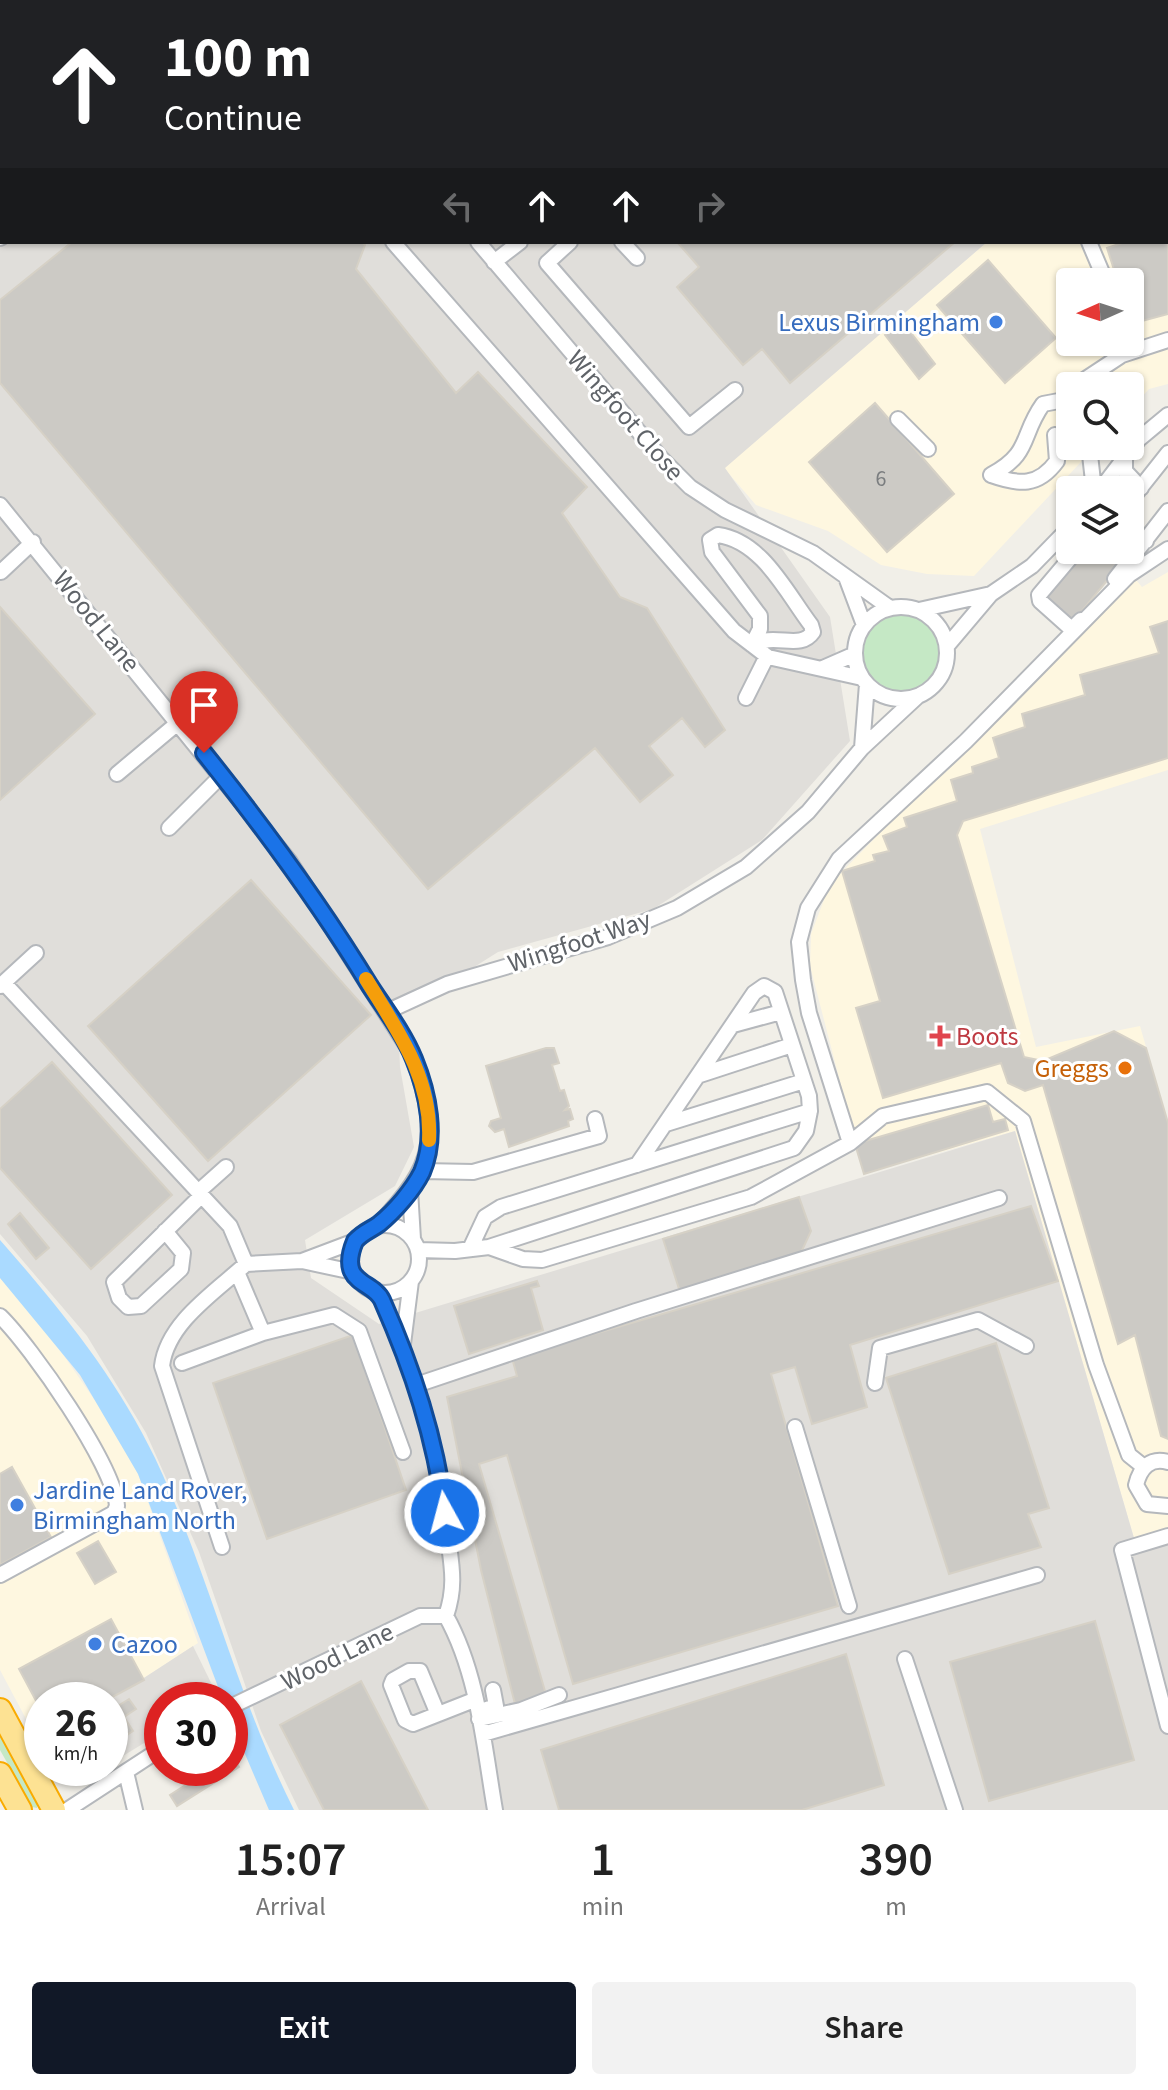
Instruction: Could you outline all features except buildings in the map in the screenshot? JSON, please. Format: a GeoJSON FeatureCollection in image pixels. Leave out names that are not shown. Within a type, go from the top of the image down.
{"type":"FeatureCollection","features":[{"type":"Feature","properties":{"kind":"highway"},"geometry":{"type":"LineString","coordinates":[[0,1710],[54,1810]]}},
{"type":"Feature","properties":{"kind":"highway"},"geometry":{"type":"LineString","coordinates":[[0,1774],[20,1810]]}},
{"type":"Feature","properties":{"kind":"street"},"geometry":{"type":"LineString","coordinates":[[395,244],[734,631],[758,639],[802,642],[809,638],[813,628],[750,547],[733,538],[714,536],[709,546],[760,616],[758,639],[767,656],[795,666],[823,668],[865,681],[891,698],[918,696],[941,677],[947,646],[991,594],[1032,566],[1056,541]]}},
{"type":"Feature","properties":{"kind":"street","name":"Wingfoot Close"},"geometry":{"type":"LineString","coordinates":[[480,244],[661,458],[690,487],[725,510],[813,553],[890,608]]}},
{"type":"Feature","properties":{"kind":"street"},"geometry":{"type":"LineString","coordinates":[[494,262],[517,244]]}},
{"type":"Feature","properties":{"kind":"street"},"geometry":{"type":"LineString","coordinates":[[568,244],[547,263],[689,427],[735,390]]}},
{"type":"Feature","properties":{"kind":"street"},"geometry":{"type":"LineString","coordinates":[[624,244],[637,258]]}},
{"type":"Feature","properties":{"kind":"street"},"geometry":{"type":"LineString","coordinates":[[1090,244],[1100,268]]}},
{"type":"Feature","properties":{"kind":"street"},"geometry":{"type":"LineString","coordinates":[[1144,344],[1168,340]]}},
{"type":"Feature","properties":{"kind":"street"},"geometry":{"type":"LineString","coordinates":[[1094,372],[1116,356]]}},
{"type":"Feature","properties":{"kind":"street"},"geometry":{"type":"LineString","coordinates":[[1056,401],[1043,404],[1026,445],[1015,458],[991,475],[1016,484],[1037,481],[1057,460]]}},
{"type":"Feature","properties":{"kind":"street"},"geometry":{"type":"LineString","coordinates":[[1144,424],[1164,418]]}},
{"type":"Feature","properties":{"kind":"street"},"geometry":{"type":"LineString","coordinates":[[1144,437],[1164,418]]}},
{"type":"Feature","properties":{"kind":"street"},"geometry":{"type":"LineString","coordinates":[[898,419],[928,449]]}},
{"type":"Feature","properties":{"kind":"street"},"geometry":{"type":"LineString","coordinates":[[1055,435],[1056,448]]}},
{"type":"Feature","properties":{"kind":"street"},"geometry":{"type":"LineString","coordinates":[[1144,484],[1168,453]]}},
{"type":"Feature","properties":{"kind":"street"},"geometry":{"type":"LineString","coordinates":[[1109,476],[1122,460]]}},
{"type":"Feature","properties":{"kind":"street","name":"Wood Lane"},"geometry":{"type":"LineString","coordinates":[[0,505],[290,862],[413,1056],[424,1089],[430,1124],[429,1148],[422,1171],[410,1190],[378,1225]]}},
{"type":"Feature","properties":{"kind":"street"},"geometry":{"type":"LineString","coordinates":[[1144,543],[1168,511]]}},
{"type":"Feature","properties":{"kind":"street"},"geometry":{"type":"LineString","coordinates":[[1,572],[33,542]]}},
{"type":"Feature","properties":{"kind":"street"},"geometry":{"type":"LineString","coordinates":[[850,1143],[809,1013],[803,980],[799,942],[808,908],[839,859],[966,741],[1129,575],[1168,549]]}},
{"type":"Feature","properties":{"kind":"street"},"geometry":{"type":"LineString","coordinates":[[1065,564],[1039,595],[1040,601],[1073,628],[1127,564]]}},
{"type":"Feature","properties":{"kind":"street"},"geometry":{"type":"LineString","coordinates":[[846,576],[864,625],[855,654],[865,681],[862,748]]}},
{"type":"Feature","properties":{"kind":"street"},"geometry":{"type":"LineString","coordinates":[[864,625],[890,608],[919,610],[991,594]]}},
{"type":"Feature","properties":{"kind":"street"},"geometry":{"type":"LineString","coordinates":[[919,610],[942,631],[947,646]]}},
{"type":"Feature","properties":{"kind":"street"},"geometry":{"type":"LineString","coordinates":[[823,668],[855,654]]}},
{"type":"Feature","properties":{"kind":"street"},"geometry":{"type":"LineString","coordinates":[[746,698],[767,656]]}},
{"type":"Feature","properties":{"kind":"street","name":"Wingfoot Way"},"geometry":{"type":"LineString","coordinates":[[386,1012],[447,984],[608,937],[677,908],[746,867],[808,812],[862,748],[918,696]]}},
{"type":"Feature","properties":{"kind":"street"},"geometry":{"type":"LineString","coordinates":[[117,774],[179,722]]}},
{"type":"Feature","properties":{"kind":"street"},"geometry":{"type":"LineString","coordinates":[[169,828],[222,775]]}},
{"type":"Feature","properties":{"kind":"street"},"geometry":{"type":"LineString","coordinates":[[36,953],[2,985],[230,1226],[263,1333]]}},
{"type":"Feature","properties":{"kind":"street"},"geometry":{"type":"LineString","coordinates":[[222,1547],[162,1366],[164,1349],[189,1315],[241,1268],[302,1261],[355,1241],[378,1225],[397,1227],[416,1244],[463,1250],[489,1247],[794,1148],[806,1131],[810,1111],[804,1081],[775,992],[764,986],[754,993],[637,1165]]}},
{"type":"Feature","properties":{"kind":"street"},"geometry":{"type":"LineString","coordinates":[[733,1025],[781,1012]]}},
{"type":"Feature","properties":{"kind":"street"},"geometry":{"type":"LineString","coordinates":[[700,1075],[792,1045]]}},
{"type":"Feature","properties":{"kind":"street"},"geometry":{"type":"LineString","coordinates":[[666,1124],[804,1081]]}},
{"type":"Feature","properties":{"kind":"street"},"geometry":{"type":"LineString","coordinates":[[489,1247],[523,1259],[542,1260],[751,1197],[850,1143],[883,1116],[987,1092],[1023,1121],[1096,1365],[1129,1455],[1144,1467]]}},
{"type":"Feature","properties":{"kind":"street"},"geometry":{"type":"LineString","coordinates":[[355,1241],[351,1251],[353,1272],[368,1289],[391,1293],[415,1274],[463,1250],[485,1217],[501,1207],[810,1111]]}},
{"type":"Feature","properties":{"kind":"street"},"geometry":{"type":"LineString","coordinates":[[422,1171],[473,1172],[599,1136],[595,1119]]}},
{"type":"Feature","properties":{"kind":"street"},"geometry":{"type":"LineString","coordinates":[[165,1231],[183,1253],[181,1269],[141,1306],[128,1307],[119,1298],[114,1282],[226,1167]]}},
{"type":"Feature","properties":{"kind":"street"},"geometry":{"type":"LineString","coordinates":[[403,1347],[415,1274],[416,1244],[410,1190]]}},
{"type":"Feature","properties":{"kind":"street"},"geometry":{"type":"LineString","coordinates":[[416,1385],[636,1311],[999,1198]]}},
{"type":"Feature","properties":{"kind":"street"},"geometry":{"type":"LineString","coordinates":[[302,1261],[353,1272]]}},
{"type":"Feature","properties":{"kind":"street"},"geometry":{"type":"LineString","coordinates":[[379,1293],[403,1347],[438,1462],[454,1591],[446,1616],[460,1640],[495,1810]]}},
{"type":"Feature","properties":{"kind":"street"},"geometry":{"type":"LineString","coordinates":[[182,1363],[263,1333],[334,1315],[359,1331],[403,1452]]}},
{"type":"Feature","properties":{"kind":"street"},"geometry":{"type":"LineString","coordinates":[[0,1316],[39,1362],[89,1441],[117,1506],[114,1513],[0,1575]]}},
{"type":"Feature","properties":{"kind":"street"},"geometry":{"type":"LineString","coordinates":[[875,1383],[880,1348],[978,1320],[1026,1346]]}},
{"type":"Feature","properties":{"kind":"street"},"geometry":{"type":"LineString","coordinates":[[795,1427],[849,1606]]}},
{"type":"Feature","properties":{"kind":"street"},"geometry":{"type":"LineString","coordinates":[[1168,1462],[1153,1461],[1144,1467],[1136,1485],[1141,1498],[1153,1507],[1168,1506]]}},
{"type":"Feature","properties":{"kind":"street"},"geometry":{"type":"LineString","coordinates":[[1168,1536],[1122,1550],[1168,1726]]}},
{"type":"Feature","properties":{"kind":"street"},"geometry":{"type":"LineString","coordinates":[[478,1717],[1037,1575]]}},
{"type":"Feature","properties":{"kind":"street","name":"Wood Lane"},"geometry":{"type":"LineString","coordinates":[[248,1698],[420,1616],[446,1616]]}},
{"type":"Feature","properties":{"kind":"street"},"geometry":{"type":"LineString","coordinates":[[905,1659],[955,1810]]}},
{"type":"Feature","properties":{"kind":"street"},"geometry":{"type":"LineString","coordinates":[[478,1717],[496,1706],[493,1690]]}},
{"type":"Feature","properties":{"kind":"street"},"geometry":{"type":"LineString","coordinates":[[437,1712],[478,1717],[521,1710],[559,1695]]}},
{"type":"Feature","properties":{"kind":"street"},"geometry":{"type":"LineString","coordinates":[[128,1780],[135,1810]]}},
{"type":"Feature","properties":{"kind":"street"},"geometry":{"type":"LineString","coordinates":[[67,1810],[104,1786]]}},
{"type":"Feature","properties":{"kind":"shaded area"},"geometry":{"type":"Polygon","coordinates":[[[0,244],[985,244],[725,468],[830,617],[850,741],[762,840],[653,909],[498,952],[398,1015],[400,1067],[414,1147],[395,1186],[305,1240],[311,1278],[379,1324],[1015,1131],[1134,1538],[1168,1528],[1168,1810],[299,1810],[261,1731],[248,1693],[248,1682],[244,1682],[199,1552],[146,1433],[87,1336],[0,1234],[0,244]]]}},
{"type":"Feature","properties":{"kind":"shaded area"},"geometry":{"type":"Polygon","coordinates":[[[985,244],[1168,244],[1168,384],[1149,389],[1144,395],[1144,372],[1056,372],[1056,460],[1083,460],[1068,476],[1056,476],[1056,489],[974,576],[927,574],[881,565],[828,531],[756,505],[724,468],[985,244]]]}},
{"type":"Feature","properties":{"kind":"shaded area"},"geometry":{"type":"Polygon","coordinates":[[[1168,572],[1168,770],[980,829],[1036,1047],[1140,1026],[1168,1123],[1168,1528],[1134,1538],[1015,1131],[864,1174],[810,966],[811,934],[830,884],[1132,575],[1142,587],[1168,572]]]}},
{"type":"Feature","properties":{"kind":"shaded area"},"geometry":{"type":"Polygon","coordinates":[[[0,1278],[48,1333],[112,1425],[138,1474],[198,1643],[128,1688],[128,1682],[24,1682],[24,1715],[0,1670],[0,1278]]]}},
{"type":"Feature","properties":{"kind":"shaded area"},"geometry":{"type":"Polygon","coordinates":[[[193,1646],[211,1682],[144,1682],[144,1743],[128,1753],[128,1688],[193,1646]]]}},
{"type":"Feature","properties":{"kind":"green space"},"geometry":{"type":"Polygon","coordinates":[[[901,613],[916,616],[929,625],[938,638],[941,653],[938,668],[929,681],[916,690],[901,693],[886,690],[873,681],[864,668],[861,653],[864,638],[873,625],[886,616],[901,613]]]}},
{"type":"Feature","properties":{"kind":"green space"},"geometry":{"type":"Polygon","coordinates":[[[0,1733],[37,1808],[32,1807],[0,1750],[0,1733]]]}},
{"type":"Feature","properties":{"kind":"water"},"geometry":{"type":"Polygon","coordinates":[[[0,1240],[85,1344],[123,1399],[155,1458],[174,1502],[241,1682],[216,1682],[138,1474],[80,1375],[0,1278],[0,1240]]]}},
{"type":"Feature","properties":{"kind":"water"},"geometry":{"type":"Polygon","coordinates":[[[248,1702],[294,1810],[269,1810],[248,1761],[248,1702]]]}},
{"type":"Feature","properties":{"kind":"slow traffic"},"geometry":{"type":"LineString","coordinates":[[366,979],[413,1056],[424,1089],[430,1124],[429,1140]]}},
{"type":"Feature","properties":{"kind":"place","name":"Lexus Birmingham"},"geometry":{"type":"Point","coordinates":[996,322]}},
{"type":"Feature","properties":{"kind":"place","name":"Boots"},"geometry":{"type":"Point","coordinates":[940,1036]}},
{"type":"Feature","properties":{"kind":"place","name":"Greggs"},"geometry":{"type":"Point","coordinates":[1125,1068]}},
{"type":"Feature","properties":{"kind":"place","name":"Jardine Land Rover, Birmingham North"},"geometry":{"type":"Point","coordinates":[17,1505]}},
{"type":"Feature","properties":{"kind":"place","name":"Cazoo"},"geometry":{"type":"Point","coordinates":[95,1644]}},
{"type":"Feature","properties":{"kind":"route"},"geometry":{"type":"LineString","coordinates":[[204,753],[290,862],[342,940],[413,1056],[424,1089],[430,1124],[429,1148],[422,1171],[410,1190],[378,1225],[369,1228],[355,1241],[350,1261],[359,1282],[379,1293],[403,1347],[430,1424],[445,1513]]}}]}
